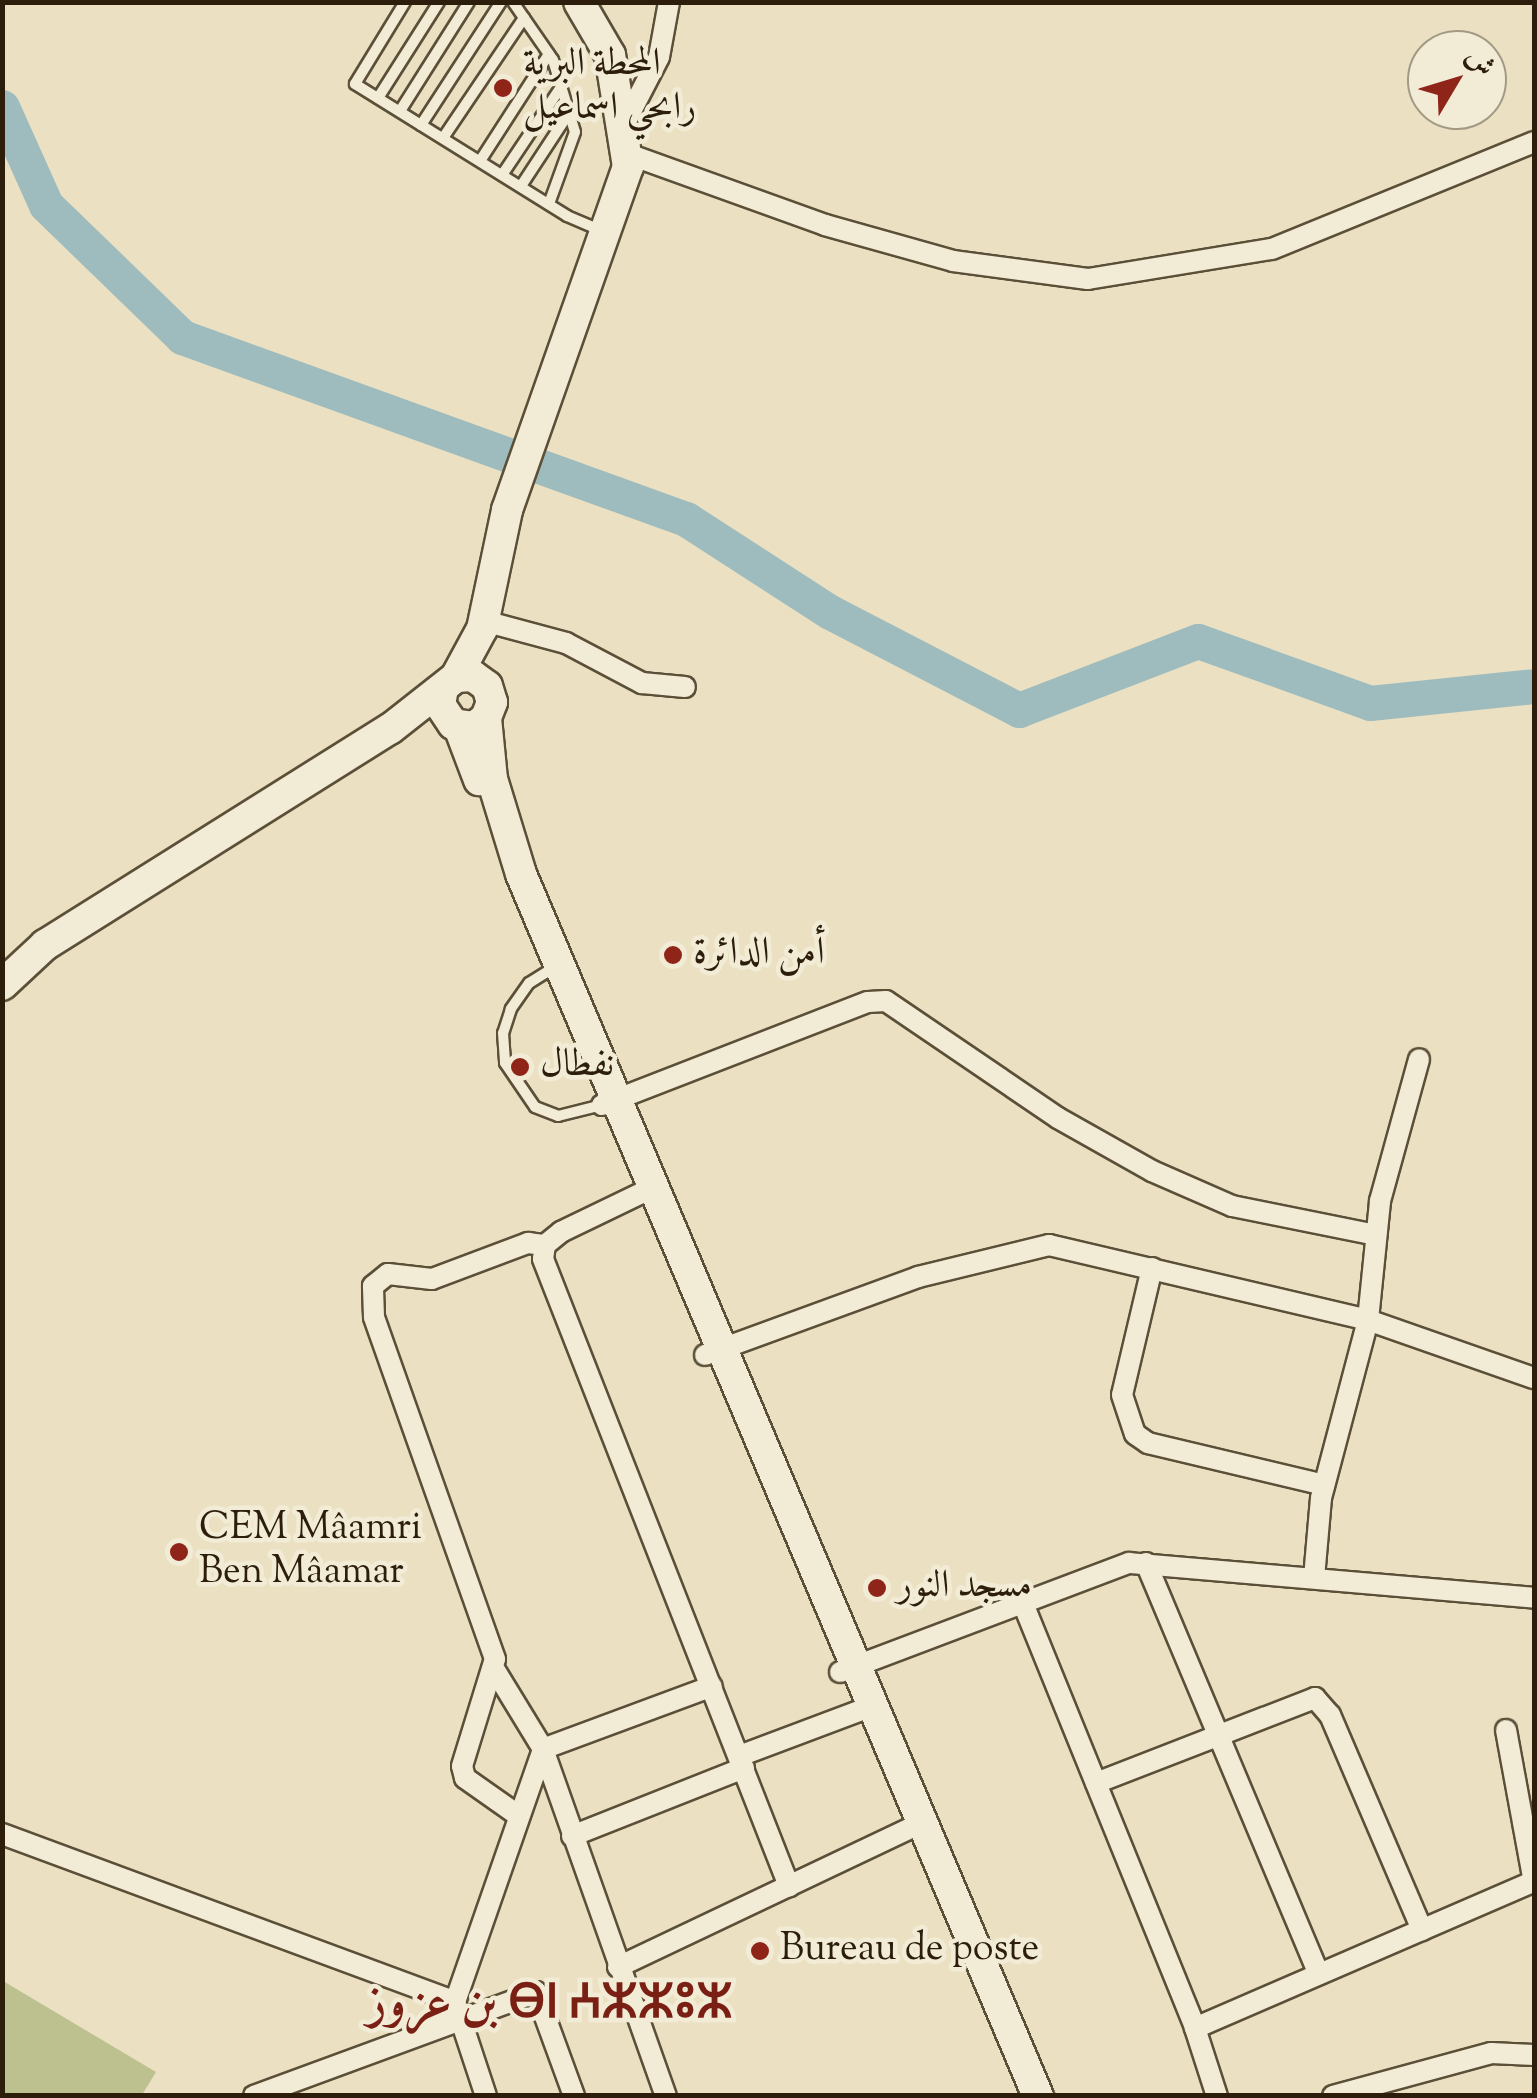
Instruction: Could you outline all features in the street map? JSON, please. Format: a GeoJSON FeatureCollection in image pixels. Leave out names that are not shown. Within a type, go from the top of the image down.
{"type":"FeatureCollection","features":[{"type":"Feature","properties":{"kind":"main road"},"geometry":{"type":"LineString","coordinates":[[390,729],[464,722],[492,702],[487,686],[483,625],[507,510],[605,232],[628,154],[610,55],[579,2]]}},
{"type":"Feature","properties":{"kind":"main road"},"geometry":{"type":"LineString","coordinates":[[483,625],[440,705],[464,722],[500,830],[608,1102],[847,1669],[1038,2096]]}},
{"type":"Feature","properties":{"kind":"main road"},"geometry":{"type":"LineString","coordinates":[[2,985],[45,945],[390,729],[449,683],[473,676],[487,686]]}},
{"type":"Feature","properties":{"kind":"main road"},"geometry":{"type":"LineString","coordinates":[[915,1826],[1018,2096]]}},
{"type":"Feature","properties":{"kind":"street"},"geometry":{"type":"LineString","coordinates":[[625,123],[658,57],[669,2]]}},
{"type":"Feature","properties":{"kind":"street"},"geometry":{"type":"LineString","coordinates":[[628,154],[825,225],[952,261],[1088,279],[1272,249],[1534,142]]}},
{"type":"Feature","properties":{"kind":"street"},"geometry":{"type":"LineString","coordinates":[[483,625],[566,643],[642,683],[685,687]]}},
{"type":"Feature","properties":{"kind":"street"},"geometry":{"type":"LineString","coordinates":[[608,1102],[868,1002],[886,1001],[1058,1118],[1152,1171],[1232,1206],[1376,1235]]}},
{"type":"Feature","properties":{"kind":"street"},"geometry":{"type":"LineString","coordinates":[[1314,1578],[1324,1486],[1368,1320],[1376,1235],[1418,1059]]}},
{"type":"Feature","properties":{"kind":"street"},"geometry":{"type":"LineString","coordinates":[[519,1816],[465,1778],[462,1766],[493,1667],[490,1639],[374,1316],[373,1286],[388,1274],[432,1278],[528,1244],[545,1245],[646,1192]]}},
{"type":"Feature","properties":{"kind":"street"},"geometry":{"type":"LineString","coordinates":[[545,1245],[542,1260],[789,1886]]}},
{"type":"Feature","properties":{"kind":"street"},"geometry":{"type":"LineString","coordinates":[[713,1352],[918,1277],[1020,1249],[1049,1246],[1368,1320],[1534,1378]]}},
{"type":"Feature","properties":{"kind":"street"},"geometry":{"type":"LineString","coordinates":[[1152,1268],[1122,1396],[1135,1434],[1324,1486]]}},
{"type":"Feature","properties":{"kind":"street"},"geometry":{"type":"LineString","coordinates":[[847,1669],[1101,1570],[1146,1563],[1534,1598]]}},
{"type":"Feature","properties":{"kind":"street"},"geometry":{"type":"LineString","coordinates":[[1146,1563],[1319,1974]]}},
{"type":"Feature","properties":{"kind":"street"},"geometry":{"type":"LineString","coordinates":[[1022,1601],[1196,2028],[1216,2096]]}},
{"type":"Feature","properties":{"kind":"street"},"geometry":{"type":"LineString","coordinates":[[493,1667],[542,1750],[666,2096]]}},
{"type":"Feature","properties":{"kind":"street"},"geometry":{"type":"LineString","coordinates":[[542,1750],[712,1686]]}},
{"type":"Feature","properties":{"kind":"street"},"geometry":{"type":"LineString","coordinates":[[1096,1784],[1314,1698],[1324,1703],[1422,1930]]}},
{"type":"Feature","properties":{"kind":"street"},"geometry":{"type":"LineString","coordinates":[[572,1836],[864,1708]]}},
{"type":"Feature","properties":{"kind":"street"},"geometry":{"type":"LineString","coordinates":[[1196,2028],[1534,1882],[1506,1730]]}},
{"type":"Feature","properties":{"kind":"street"},"geometry":{"type":"LineString","coordinates":[[486,2096],[457,2009],[542,1750]]}},
{"type":"Feature","properties":{"kind":"street"},"geometry":{"type":"LineString","coordinates":[[618,1967],[915,1826]]}},
{"type":"Feature","properties":{"kind":"street"},"geometry":{"type":"LineString","coordinates":[[2,1834],[457,2009]]}},
{"type":"Feature","properties":{"kind":"street"},"geometry":{"type":"LineString","coordinates":[[254,2096],[457,2009],[536,1992],[574,2096]]}},
{"type":"Feature","properties":{"kind":"street"},"geometry":{"type":"LineString","coordinates":[[1333,2096],[1381,2089],[1491,2053],[1534,2056]]}},
{"type":"Feature","properties":{"kind":"lane"},"geometry":{"type":"LineString","coordinates":[[406,2],[355,84],[550,204],[605,232]]}},
{"type":"Feature","properties":{"kind":"lane"},"geometry":{"type":"LineString","coordinates":[[378,98],[439,2]]}},
{"type":"Feature","properties":{"kind":"lane"},"geometry":{"type":"LineString","coordinates":[[400,111],[469,2]]}},
{"type":"Feature","properties":{"kind":"lane"},"geometry":{"type":"LineString","coordinates":[[422,125],[500,2]]}},
{"type":"Feature","properties":{"kind":"lane"},"geometry":{"type":"LineString","coordinates":[[513,2],[549,54],[575,132],[550,204]]}},
{"type":"Feature","properties":{"kind":"lane"},"geometry":{"type":"LineString","coordinates":[[443,138],[524,18]]}},
{"type":"Feature","properties":{"kind":"lane"},"geometry":{"type":"LineString","coordinates":[[480,161],[549,54]]}},
{"type":"Feature","properties":{"kind":"lane"},"geometry":{"type":"LineString","coordinates":[[502,175],[561,86]]}},
{"type":"Feature","properties":{"kind":"lane"},"geometry":{"type":"LineString","coordinates":[[520,186],[569,113]]}},
{"type":"Feature","properties":{"kind":"lane"},"geometry":{"type":"LineString","coordinates":[[553,967],[511,1009],[505,1063],[536,1107],[558,1116],[608,1102]]}},
{"type":"Feature","properties":{"kind":"green space"},"geometry":{"type":"Polygon","coordinates":[[[3,1981],[156,2072],[142,2095],[3,2095],[3,1981]]]}},
{"type":"Feature","properties":{"kind":"waterway"},"geometry":{"type":"LineString","coordinates":[[2,107],[46,205],[182,337],[686,519],[830,612],[1019,710],[1198,641],[1370,703],[1534,686]]}},
{"type":"Feature","properties":{"kind":"place","name":"المحطة البرية رابحي اسماعيل"},"geometry":{"type":"Point","coordinates":[503,88]}},
{"type":"Feature","properties":{"kind":"place","name":"أمن الدائرة"},"geometry":{"type":"Point","coordinates":[673,955]}},
{"type":"Feature","properties":{"kind":"place","name":"نفطال"},"geometry":{"type":"Point","coordinates":[520,1067]}},
{"type":"Feature","properties":{"kind":"place","name":"CEM Mâamri Ben Mâamar"},"geometry":{"type":"Point","coordinates":[179,1552]}},
{"type":"Feature","properties":{"kind":"place","name":"مسجد النور"},"geometry":{"type":"Point","coordinates":[877,1588]}},
{"type":"Feature","properties":{"kind":"place","name":"Bureau de poste"},"geometry":{"type":"Point","coordinates":[760,1951]}},
{"type":"Feature","properties":{"kind":"district","name":"بن عزوز ⴱⵏ ⵄⵣⵣⵓⵣ"},"geometry":{"type":"Point","coordinates":[550,2006]}}]}
